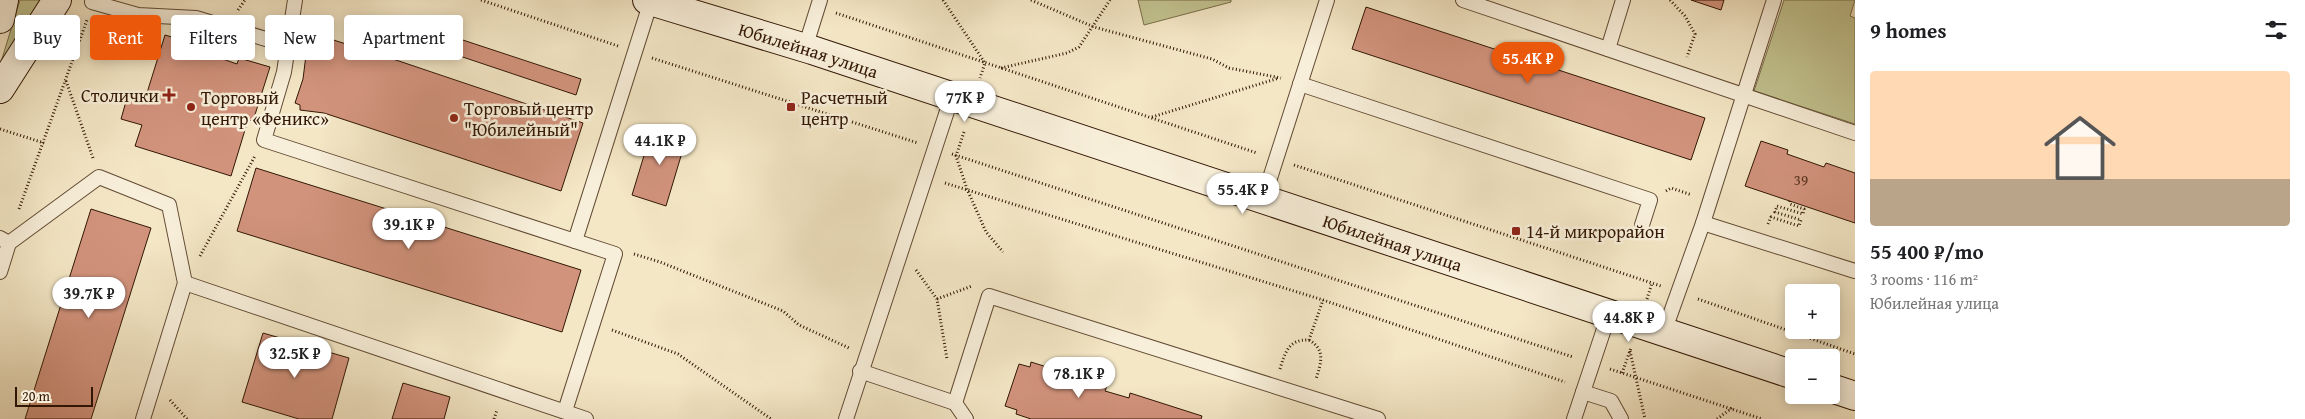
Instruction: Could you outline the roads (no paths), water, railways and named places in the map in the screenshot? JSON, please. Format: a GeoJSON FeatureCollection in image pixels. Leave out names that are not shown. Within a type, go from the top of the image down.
{"type":"FeatureCollection","features":[{"type":"Feature","properties":{"kind":"street"},"geometry":{"type":"LineString","coordinates":[[0,19],[4,0]]}},
{"type":"Feature","properties":{"kind":"street"},"geometry":{"type":"LineString","coordinates":[[0,89],[57,0]]}},
{"type":"Feature","properties":{"kind":"street","name":"Юбилейная улица"},"geometry":{"type":"LineString","coordinates":[[649,1],[805,48],[952,96],[1785,372]]}},
{"type":"Feature","properties":{"kind":"street"},"geometry":{"type":"LineString","coordinates":[[1840,391],[1855,396]]}},
{"type":"Feature","properties":{"kind":"lane"},"geometry":{"type":"LineString","coordinates":[[293,15],[295,0]]}},
{"type":"Feature","properties":{"kind":"lane"},"geometry":{"type":"LineString","coordinates":[[1263,200],[1327,0]]}},
{"type":"Feature","properties":{"kind":"lane"},"geometry":{"type":"LineString","coordinates":[[1464,0],[1855,133]]}},
{"type":"Feature","properties":{"kind":"lane"},"geometry":{"type":"LineString","coordinates":[[1608,49],[1623,0]]}},
{"type":"Feature","properties":{"kind":"lane"},"geometry":{"type":"LineString","coordinates":[[1664,332],[1703,222],[1774,0]]}},
{"type":"Feature","properties":{"kind":"lane"},"geometry":{"type":"LineString","coordinates":[[575,241],[636,52],[649,1]]}},
{"type":"Feature","properties":{"kind":"lane"},"geometry":{"type":"LineString","coordinates":[[92,2],[138,15],[196,18],[265,39]]}},
{"type":"Feature","properties":{"kind":"lane"},"geometry":{"type":"LineString","coordinates":[[805,48],[819,4]]}},
{"type":"Feature","properties":{"kind":"lane"},"geometry":{"type":"LineString","coordinates":[[286,60],[264,140],[615,254],[565,412]]}},
{"type":"Feature","properties":{"kind":"lane"},"geometry":{"type":"LineString","coordinates":[[1300,84],[1650,200],[1642,225]]}},
{"type":"Feature","properties":{"kind":"lane"},"geometry":{"type":"LineString","coordinates":[[846,419],[860,371],[952,96]]}},
{"type":"Feature","properties":{"kind":"lane"},"geometry":{"type":"LineString","coordinates":[[0,272],[5,241],[99,177],[169,206],[185,283],[143,419]]}},
{"type":"Feature","properties":{"kind":"lane"},"geometry":{"type":"LineString","coordinates":[[1703,222],[1855,271]]}},
{"type":"Feature","properties":{"kind":"lane"},"geometry":{"type":"LineString","coordinates":[[185,283],[586,419]]}},
{"type":"Feature","properties":{"kind":"lane"},"geometry":{"type":"LineString","coordinates":[[955,402],[989,296],[1378,419]]}},
{"type":"Feature","properties":{"kind":"lane"},"geometry":{"type":"LineString","coordinates":[[1574,419],[1609,314]]}},
{"type":"Feature","properties":{"kind":"lane"},"geometry":{"type":"LineString","coordinates":[[860,371],[955,402],[966,419]]}},
{"type":"Feature","properties":{"kind":"lane"},"geometry":{"type":"LineString","coordinates":[[1583,392],[1611,401],[1621,419]]}},
{"type":"Feature","properties":{"kind":"place","name":"Столички"},"geometry":{"type":"Point","coordinates":[169,95]}},
{"type":"Feature","properties":{"kind":"place","name":"Торговый центр «Феникс»"},"geometry":{"type":"Point","coordinates":[191,107]}},
{"type":"Feature","properties":{"kind":"place","name":"Расчетный центр"},"geometry":{"type":"Point","coordinates":[791,107]}},
{"type":"Feature","properties":{"kind":"place","name":"Торговый центр \"Юбилейный\""},"geometry":{"type":"Point","coordinates":[454,118]}},
{"type":"Feature","properties":{"kind":"place","name":"14-й микрорайон"},"geometry":{"type":"Point","coordinates":[1516,231]}}]}
